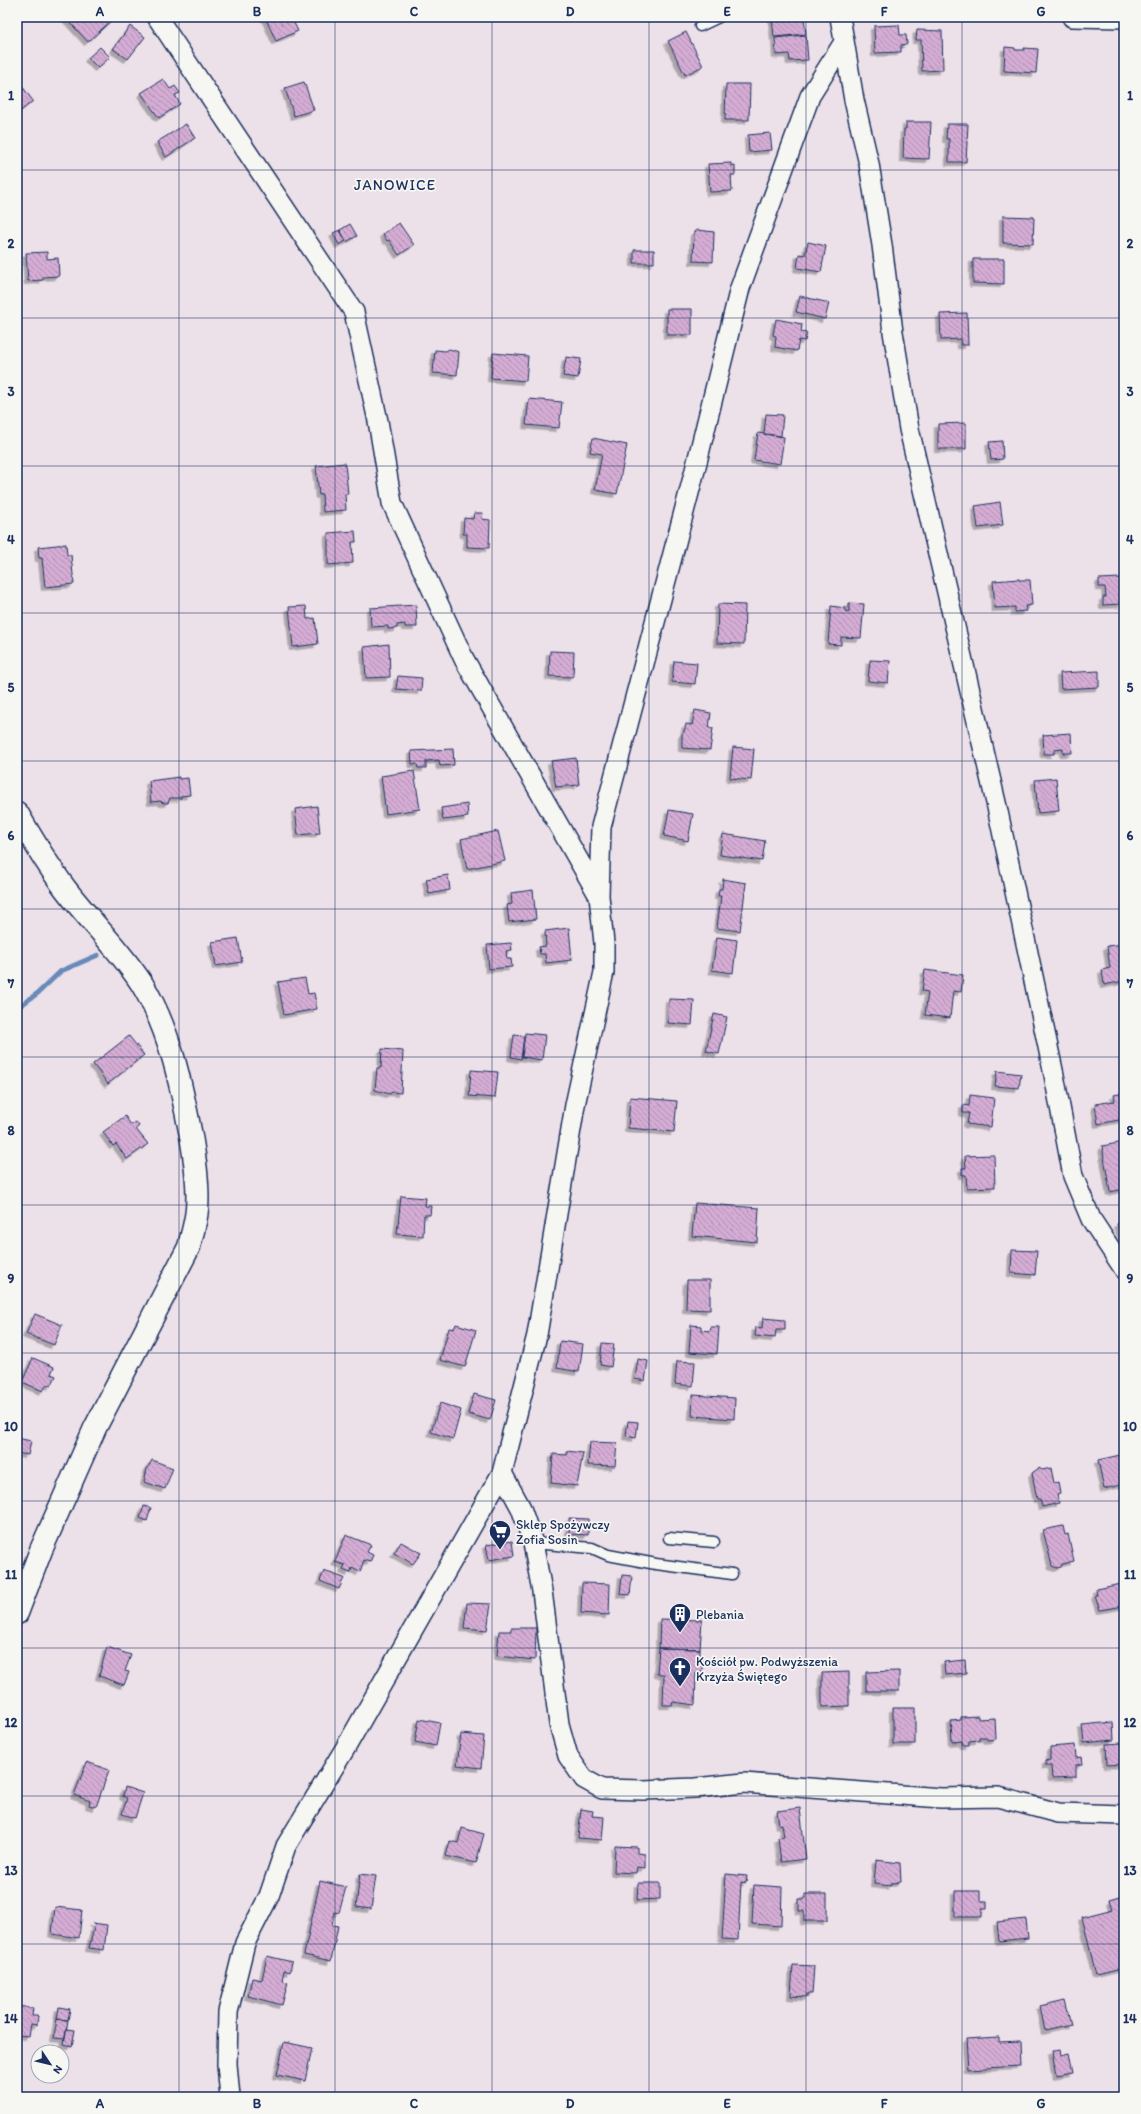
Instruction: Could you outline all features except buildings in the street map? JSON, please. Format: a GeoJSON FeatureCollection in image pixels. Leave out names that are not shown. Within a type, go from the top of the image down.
{"type":"FeatureCollection","features":[{"type":"Feature","properties":{"kind":"street"},"geometry":{"type":"LineString","coordinates":[[157,17],[354,312],[378,421],[392,503],[464,659],[599,896]]}},
{"type":"Feature","properties":{"kind":"street"},"geometry":{"type":"LineString","coordinates":[[840,17],[881,238],[893,332],[909,429],[997,807],[1054,1075],[1073,1176],[1091,1219],[1124,1269]]}},
{"type":"Feature","properties":{"kind":"street"},"geometry":{"type":"LineString","coordinates":[[1072,17],[1124,18]]}},
{"type":"Feature","properties":{"kind":"street"},"geometry":{"type":"LineString","coordinates":[[230,2097],[227,2064],[228,2012],[245,1943],[269,1896],[286,1846],[346,1746],[502,1473],[537,1334],[575,1105],[604,972],[604,942],[599,896],[601,827],[696,470],[740,288],[810,96],[844,42]]}},
{"type":"Feature","properties":{"kind":"street"},"geometry":{"type":"LineString","coordinates":[[17,813],[47,864],[141,983],[156,1009],[165,1032],[186,1107],[195,1162],[197,1207],[195,1226],[189,1247],[95,1428],[41,1550],[17,1613]]}},
{"type":"Feature","properties":{"kind":"street"},"geometry":{"type":"LineString","coordinates":[[502,1473],[521,1508],[533,1543],[542,1591],[559,1724],[568,1756],[584,1779],[602,1789],[643,1790],[695,1788],[744,1783],[941,1798],[998,1798],[1058,1813],[1124,1815]]}},
{"type":"Feature","properties":{"kind":"lane"},"geometry":{"type":"LineString","coordinates":[[700,26],[720,17]]}},
{"type":"Feature","properties":{"kind":"lane"},"geometry":{"type":"LineString","coordinates":[[669,1538],[714,1542]]}},
{"type":"Feature","properties":{"kind":"lane"},"geometry":{"type":"LineString","coordinates":[[533,1543],[592,1548],[608,1555],[656,1564],[732,1574]]}},
{"type":"Feature","properties":{"kind":"waterway"},"geometry":{"type":"LineString","coordinates":[[17,1008],[38,993],[61,971],[98,955]]}},
{"type":"Feature","properties":{"kind":"place","name":"Sklep Spożywczy Zofia Sosin"},"geometry":{"type":"Point","coordinates":[500,1550]}},
{"type":"Feature","properties":{"kind":"place","name":"Plebania"},"geometry":{"type":"Point","coordinates":[680,1634]}},
{"type":"Feature","properties":{"kind":"place","name":"Kościół pw. Podwyższenia Krzyża Świętego"},"geometry":{"type":"Point","coordinates":[680,1688]}},
{"type":"Feature","properties":{"kind":"district","name":"JANOWICE"},"geometry":{"type":"Point","coordinates":[395,185]}}]}
